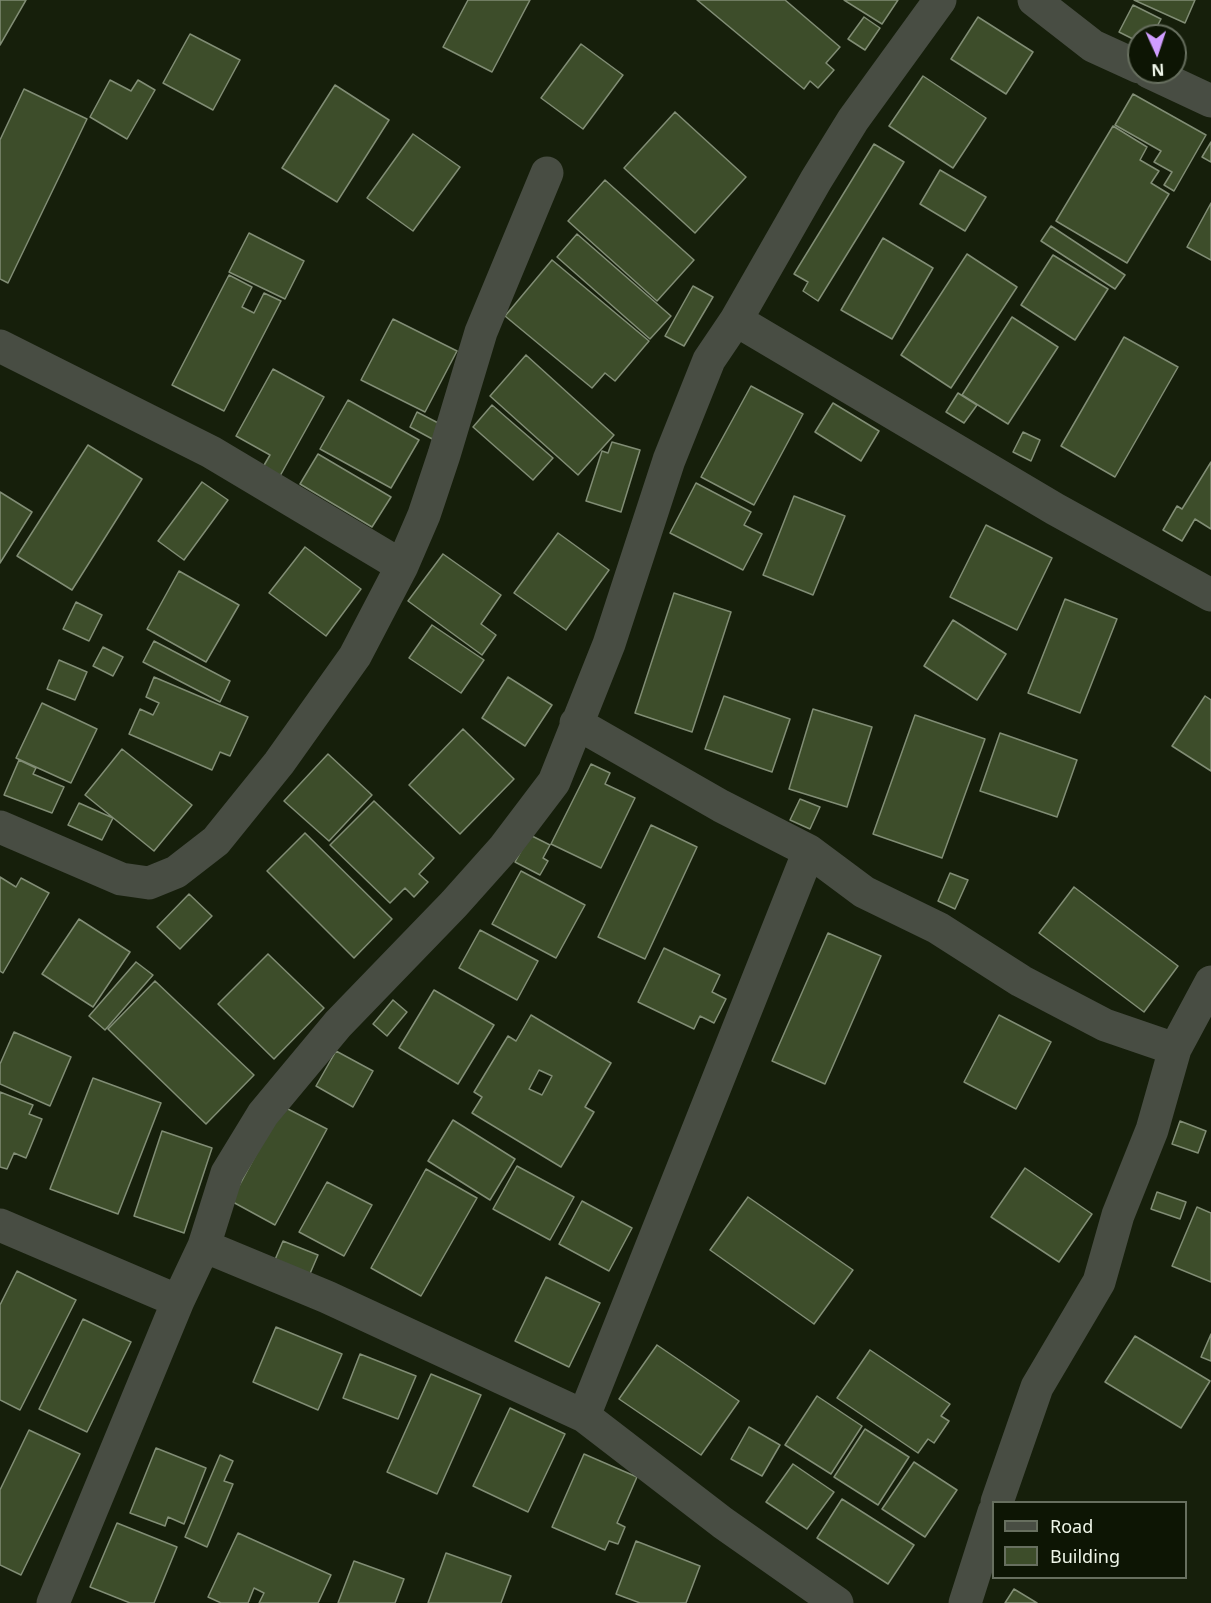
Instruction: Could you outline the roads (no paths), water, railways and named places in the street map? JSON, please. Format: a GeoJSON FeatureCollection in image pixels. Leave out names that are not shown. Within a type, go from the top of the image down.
{"type":"FeatureCollection","features":[{"type":"Feature","properties":{"kind":"street"},"geometry":{"type":"LineString","coordinates":[[53,1603],[178,1301],[204,1246],[227,1173],[262,1114],[338,1024],[454,904],[504,848],[554,782],[609,644],[669,460],[710,360],[736,320],[847,130],[940,0]]}},
{"type":"Feature","properties":{"kind":"street"},"geometry":{"type":"LineString","coordinates":[[1034,0],[1093,46],[1127,62]]}},
{"type":"Feature","properties":{"kind":"street"},"geometry":{"type":"LineString","coordinates":[[1175,84],[1211,101]]}},
{"type":"Feature","properties":{"kind":"street"},"geometry":{"type":"LineString","coordinates":[[0,827],[120,879],[149,883],[176,872],[216,841],[279,762],[355,656],[402,566],[441,465],[481,332],[547,173]]}},
{"type":"Feature","properties":{"kind":"street"},"geometry":{"type":"LineString","coordinates":[[736,320],[1045,503],[1211,595]]}},
{"type":"Feature","properties":{"kind":"street"},"geometry":{"type":"LineString","coordinates":[[0,346],[211,452],[402,566]]}},
{"type":"Feature","properties":{"kind":"street"},"geometry":{"type":"LineString","coordinates":[[576,723],[721,806],[809,851],[864,892],[938,928],[1021,981],[1105,1025],[1175,1049]]}},
{"type":"Feature","properties":{"kind":"street"},"geometry":{"type":"LineString","coordinates":[[584,1416],[809,851]]}},
{"type":"Feature","properties":{"kind":"street"},"geometry":{"type":"LineString","coordinates":[[998,1501],[1037,1387],[1099,1282],[1118,1215],[1152,1130],[1175,1049],[1211,982]]}},
{"type":"Feature","properties":{"kind":"street"},"geometry":{"type":"LineString","coordinates":[[0,1225],[178,1301]]}},
{"type":"Feature","properties":{"kind":"street"},"geometry":{"type":"LineString","coordinates":[[204,1246],[327,1297],[584,1416],[723,1523],[837,1603]]}},
{"type":"Feature","properties":{"kind":"street"},"geometry":{"type":"LineString","coordinates":[[964,1603],[992,1515]]}}]}
